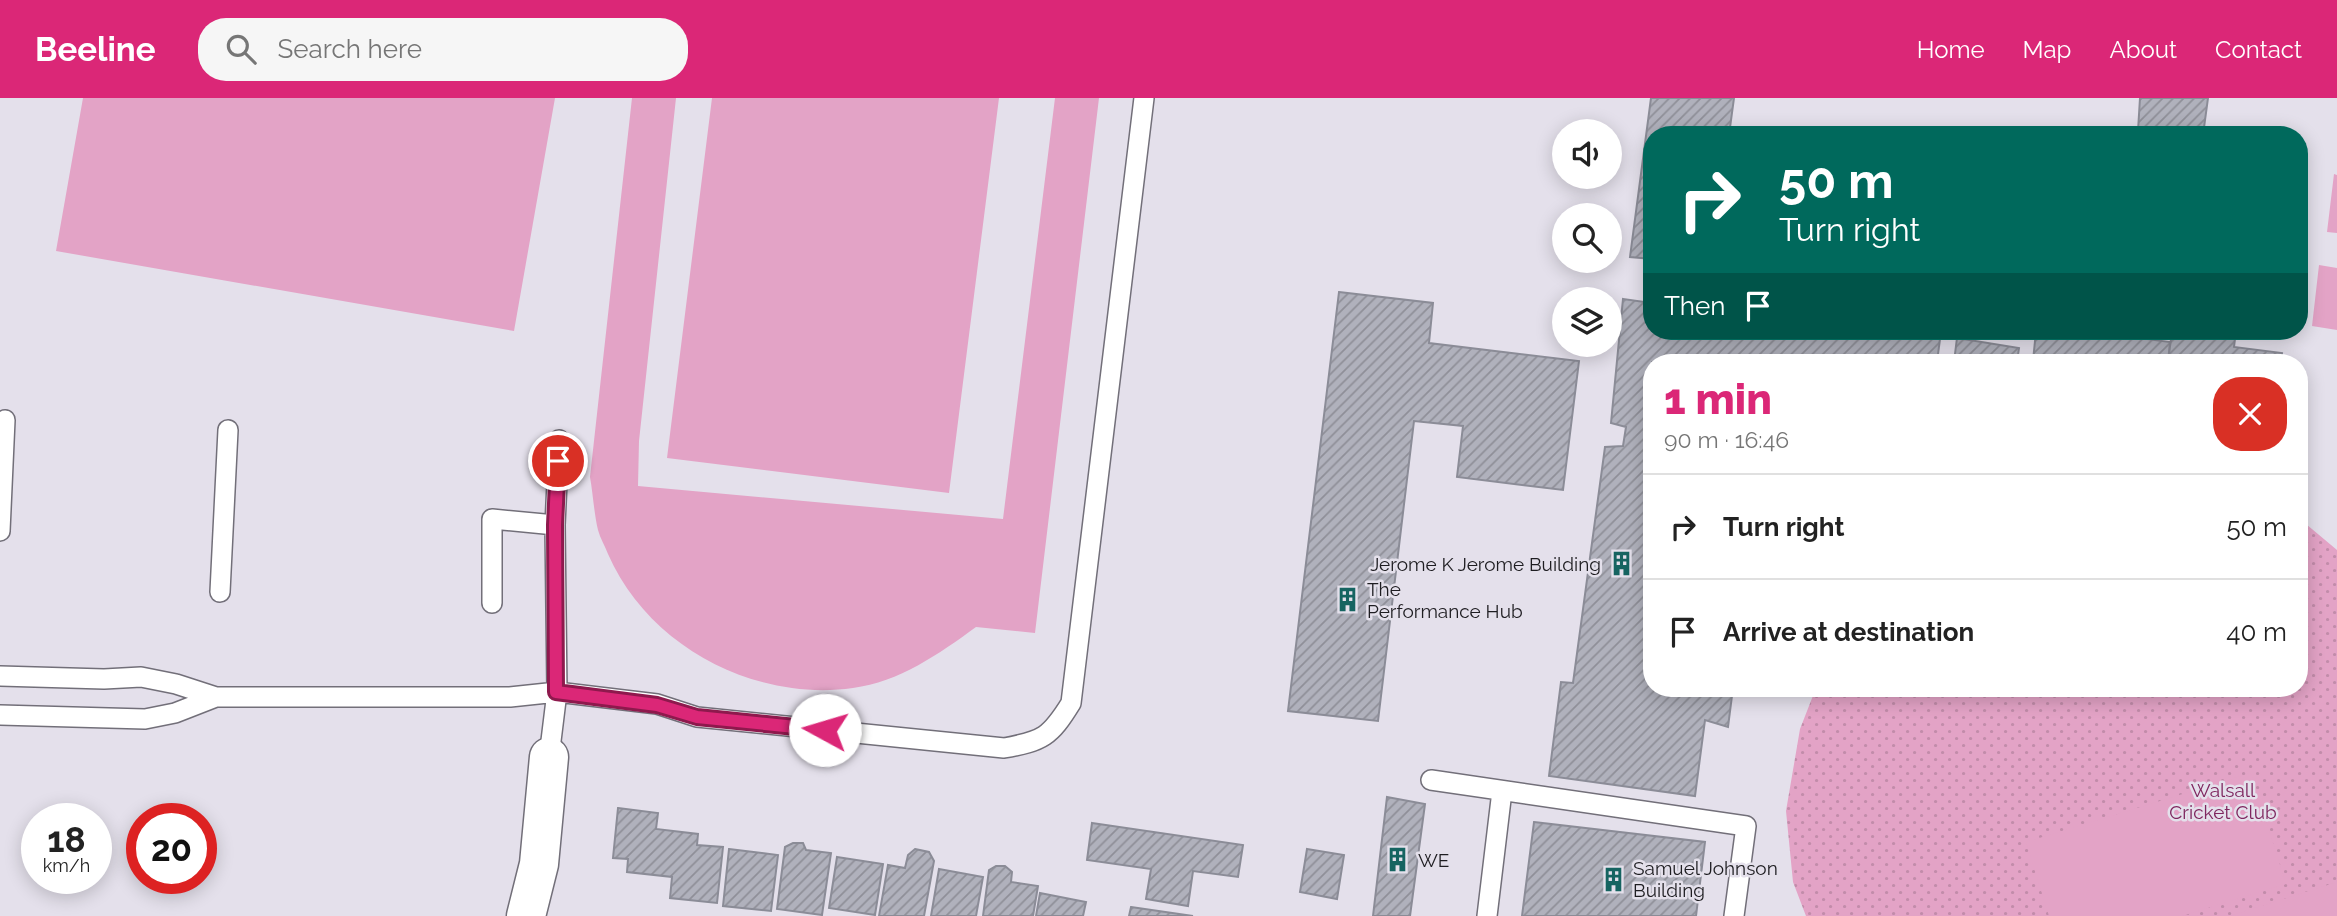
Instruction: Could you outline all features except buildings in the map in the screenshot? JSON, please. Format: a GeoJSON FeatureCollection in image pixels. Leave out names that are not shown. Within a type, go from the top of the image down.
{"type":"FeatureCollection","features":[{"type":"Feature","properties":{"kind":"street"},"geometry":{"type":"LineString","coordinates":[[526,916],[539,864],[549,757]]}},
{"type":"Feature","properties":{"kind":"lane"},"geometry":{"type":"LineString","coordinates":[[0,676],[104,679],[141,677],[176,684],[216,697],[510,697],[556,692],[657,705],[697,717],[1004,748],[1033,742],[1054,730],[1071,703],[1144,98]]}},
{"type":"Feature","properties":{"kind":"lane"},"geometry":{"type":"LineString","coordinates":[[0,531],[5,420]]}},
{"type":"Feature","properties":{"kind":"lane"},"geometry":{"type":"LineString","coordinates":[[220,592],[228,430]]}},
{"type":"Feature","properties":{"kind":"lane"},"geometry":{"type":"LineString","coordinates":[[549,757],[556,692],[555,525],[559,440]]}},
{"type":"Feature","properties":{"kind":"lane"},"geometry":{"type":"LineString","coordinates":[[492,603],[492,519],[555,525]]}},
{"type":"Feature","properties":{"kind":"lane"},"geometry":{"type":"LineString","coordinates":[[0,715],[145,719],[175,713],[216,697]]}},
{"type":"Feature","properties":{"kind":"lane"},"geometry":{"type":"LineString","coordinates":[[1432,780],[1746,827],[1734,916]]}},
{"type":"Feature","properties":{"kind":"lane"},"geometry":{"type":"LineString","coordinates":[[1487,916],[1502,791]]}},
{"type":"Feature","properties":{"kind":"green space"},"geometry":{"type":"Polygon","coordinates":[[[83,98],[555,98],[514,331],[56,251],[83,98]]]}},
{"type":"Feature","properties":{"kind":"green space"},"geometry":{"type":"Polygon","coordinates":[[[632,98],[676,98],[639,441],[638,486],[1003,519],[1055,98],[1099,98],[1035,633],[976,627],[918,665],[870,685],[816,690],[779,686],[743,676],[708,661],[677,641],[649,616],[626,587],[599,533],[590,477],[632,98]]]}},
{"type":"Feature","properties":{"kind":"green space"},"geometry":{"type":"Polygon","coordinates":[[[712,98],[999,98],[949,493],[667,458],[712,98]]]}},
{"type":"Feature","properties":{"kind":"green space"},"geometry":{"type":"Polygon","coordinates":[[[2334,174],[2337,175],[2337,233],[2327,232],[2334,174]]]}},
{"type":"Feature","properties":{"kind":"green space"},"geometry":{"type":"Polygon","coordinates":[[[2319,265],[2337,268],[2337,330],[2312,326],[2319,265]]]}},
{"type":"Feature","properties":{"kind":"green space","name":"Walsall Cricket Club"},"geometry":{"type":"Polygon","coordinates":[[[2308,526],[2337,550],[2337,916],[1806,916],[1793,882],[1786,811],[1800,729],[1812,697],[2308,697],[2308,526]]]}},
{"type":"Feature","properties":{"kind":"green space"},"geometry":{"type":"Polygon","coordinates":[[[2251,773],[2286,884],[2182,916],[2049,916],[2026,842],[2251,773]]]}},
{"type":"Feature","properties":{"kind":"green space"},"geometry":{"type":"Polygon","coordinates":[[[2337,882],[2337,916],[2229,916],[2337,882]]]}},
{"type":"Feature","properties":{"kind":"place","name":"Jerome K Jerome Building"},"geometry":{"type":"Point","coordinates":[1621,564]}},
{"type":"Feature","properties":{"kind":"place","name":"The Performance Hub"},"geometry":{"type":"Point","coordinates":[1347,600]}},
{"type":"Feature","properties":{"kind":"place","name":"WE"},"geometry":{"type":"Point","coordinates":[1398,860]}},
{"type":"Feature","properties":{"kind":"place","name":"Samuel Johnson Building"},"geometry":{"type":"Point","coordinates":[1613,879]}},
{"type":"Feature","properties":{"kind":"route"},"geometry":{"type":"LineString","coordinates":[[558,461],[555,525],[556,692],[657,705],[697,717],[825,730]]}}]}
